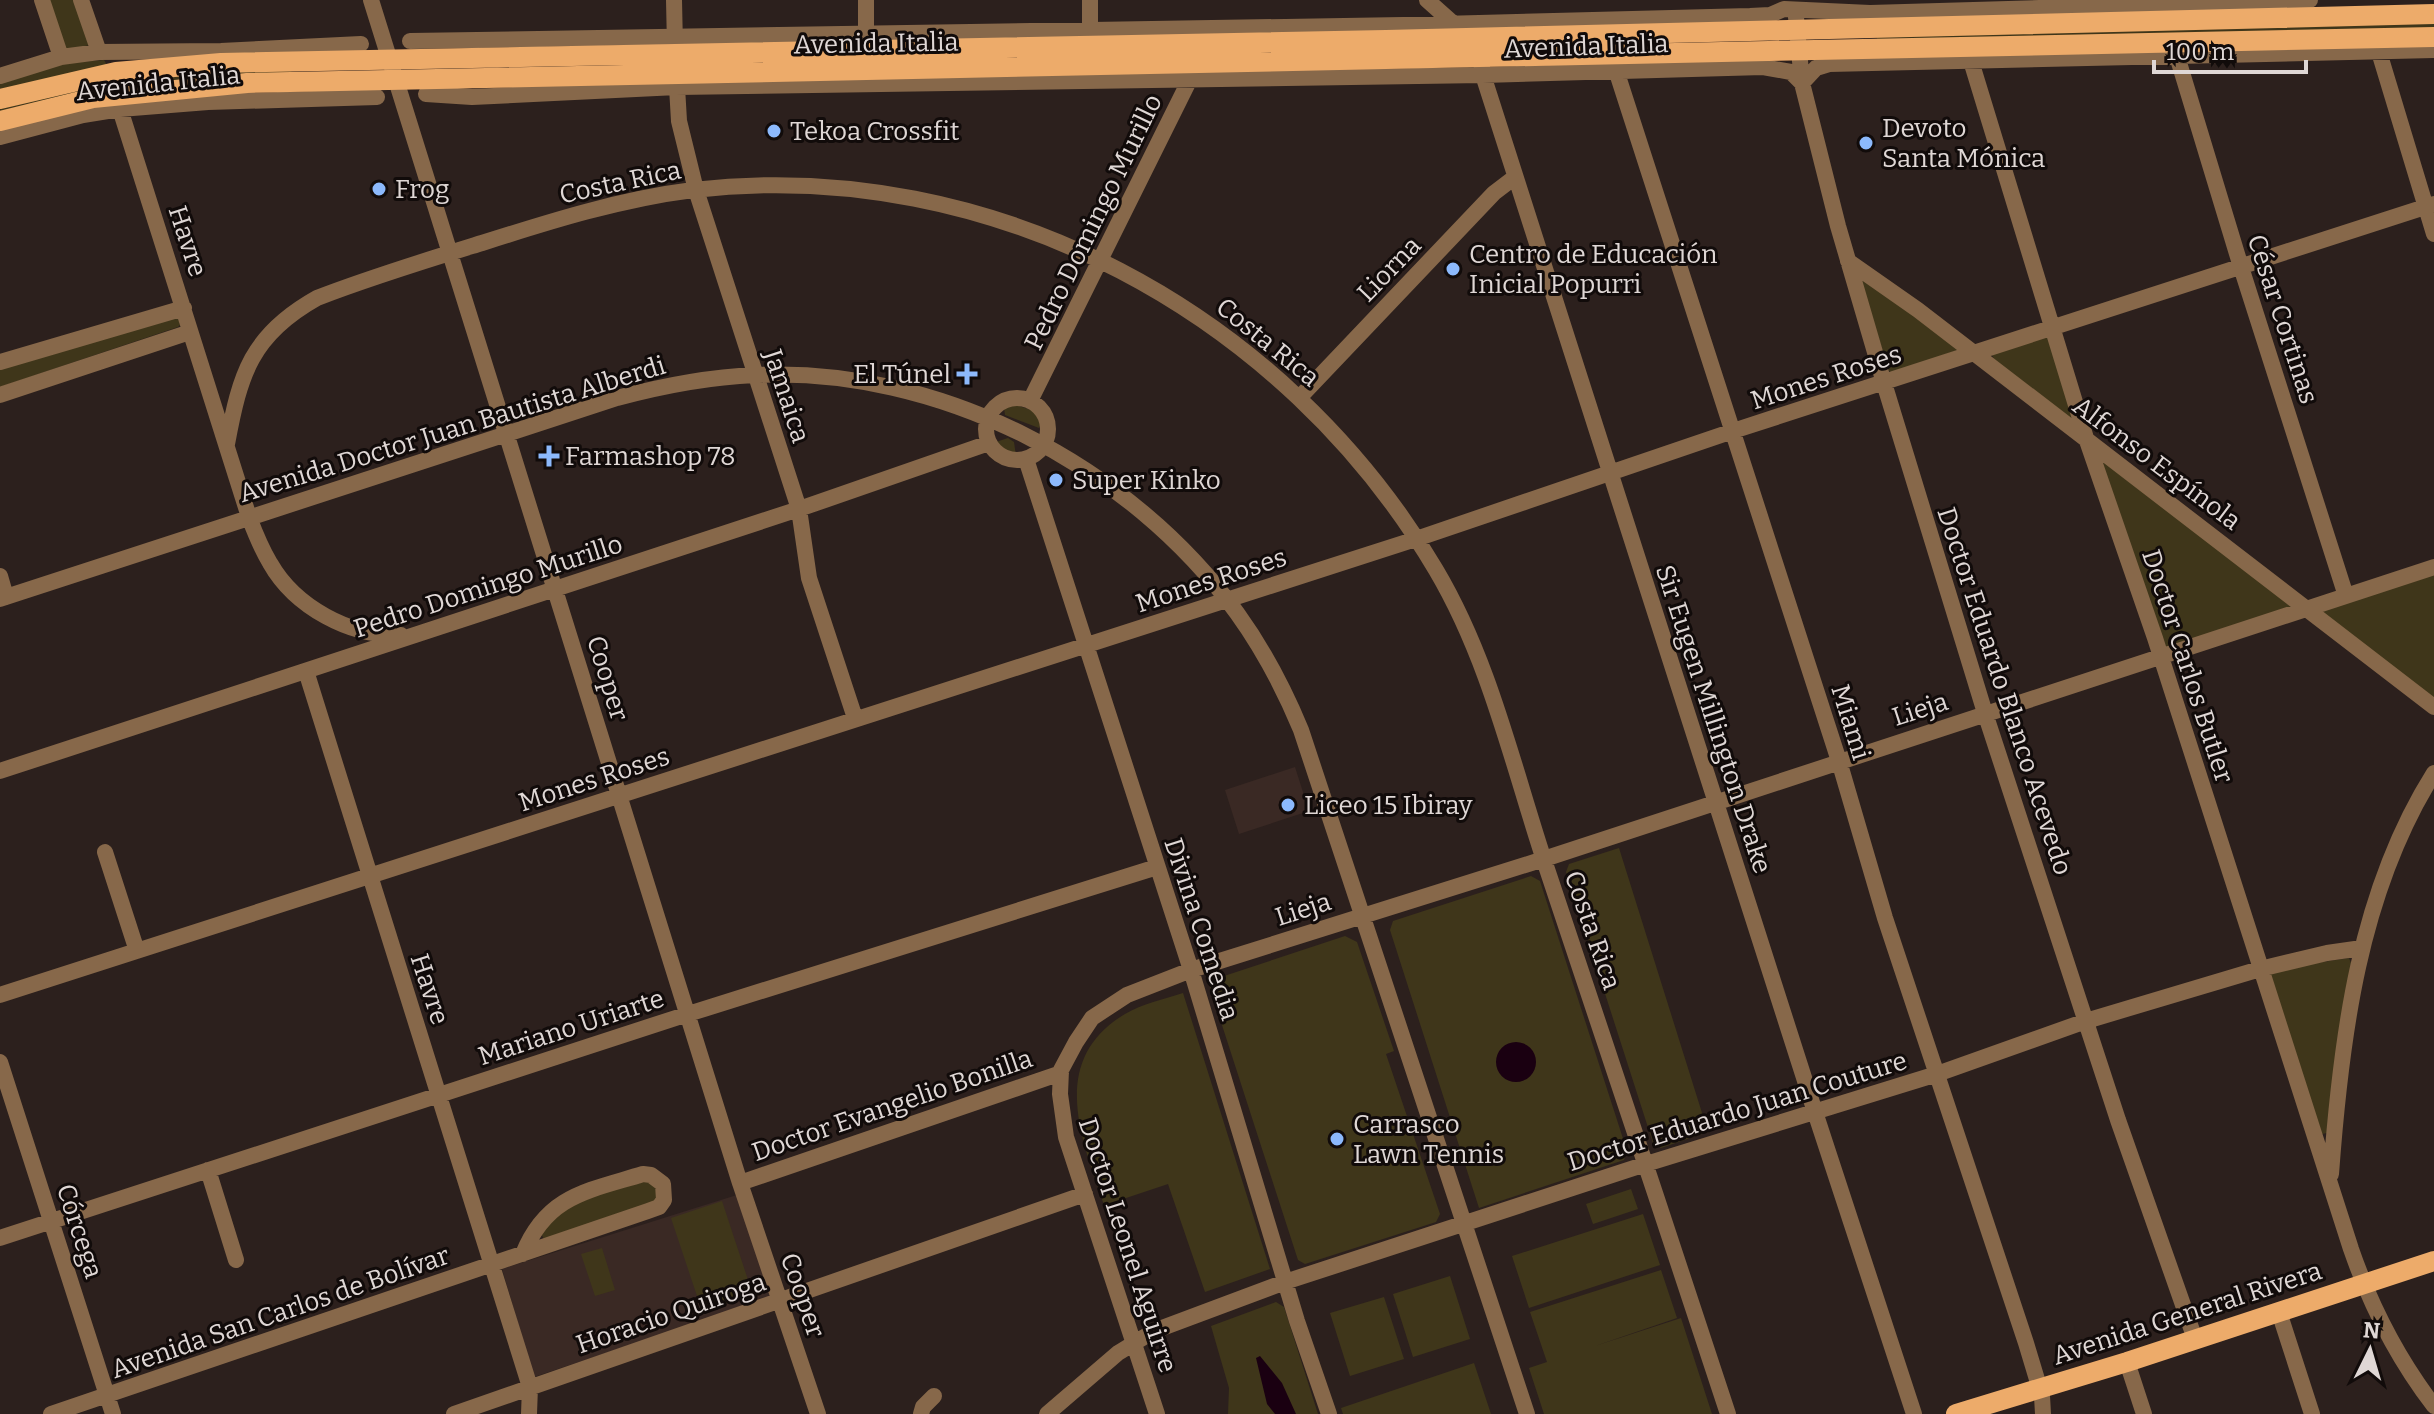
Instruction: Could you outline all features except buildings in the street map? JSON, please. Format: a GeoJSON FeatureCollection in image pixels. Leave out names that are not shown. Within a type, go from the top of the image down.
{"type":"FeatureCollection","features":[{"type":"Feature","properties":{"kind":"main road","name":"Avenida Italia"},"geometry":{"type":"LineString","coordinates":[[0,99],[116,72],[187,59],[221,57],[295,62],[316,75],[470,88],[1285,69],[1721,40],[1784,38],[1803,43],[1872,38],[1928,19],[2124,14],[2434,14]]}},
{"type":"Feature","properties":{"kind":"main road","name":"Avenida Italia"},"geometry":{"type":"LineString","coordinates":[[0,121],[119,94],[333,73],[385,71],[391,59],[440,49],[1296,34],[1386,40],[1480,56]]}},
{"type":"Feature","properties":{"kind":"main road","name":"Avenida Italia"},"geometry":{"type":"LineString","coordinates":[[1803,43],[1872,38],[1904,55],[2434,37]]}},
{"type":"Feature","properties":{"kind":"main road"},"geometry":{"type":"LineString","coordinates":[[397,80],[403,70],[441,66],[465,49]]}},
{"type":"Feature","properties":{"kind":"main road","name":"Avenida General Rivera"},"geometry":{"type":"LineString","coordinates":[[1965,1413],[2434,1261]]}},
{"type":"Feature","properties":{"kind":"street"},"geometry":{"type":"LineString","coordinates":[[42,0],[61,57]]}},
{"type":"Feature","properties":{"kind":"street"},"geometry":{"type":"LineString","coordinates":[[81,0],[99,52]]}},
{"type":"Feature","properties":{"kind":"street","name":"Cooper"},"geometry":{"type":"LineString","coordinates":[[371,0],[740,1183],[818,1414]]}},
{"type":"Feature","properties":{"kind":"street"},"geometry":{"type":"LineString","coordinates":[[674,0],[675,45]]}},
{"type":"Feature","properties":{"kind":"street"},"geometry":{"type":"LineString","coordinates":[[866,0],[866,41]]}},
{"type":"Feature","properties":{"kind":"street"},"geometry":{"type":"LineString","coordinates":[[1090,0],[1090,37]]}},
{"type":"Feature","properties":{"kind":"street"},"geometry":{"type":"LineString","coordinates":[[1386,40],[1403,25],[1418,0]]}},
{"type":"Feature","properties":{"kind":"street"},"geometry":{"type":"LineString","coordinates":[[1427,0],[1480,56]]}},
{"type":"Feature","properties":{"kind":"street","name":"Avenida Italia"},"geometry":{"type":"LineString","coordinates":[[2124,14],[2310,0]]}},
{"type":"Feature","properties":{"kind":"street","name":"Avenida Italia"},"geometry":{"type":"LineString","coordinates":[[1296,34],[1452,23],[1770,15],[1796,4],[1826,12],[1872,38]]}},
{"type":"Feature","properties":{"kind":"street","name":"Doctor Eduardo Blanco Acevedo"},"geometry":{"type":"LineString","coordinates":[[1796,4],[1803,43],[1802,83],[1848,261],[1884,383],[1985,713],[2161,1247],[2195,1339]]}},
{"type":"Feature","properties":{"kind":"street","name":"Avenida Italia"},"geometry":{"type":"LineString","coordinates":[[1480,56],[1616,70],[1763,67],[1791,72],[1802,83],[1823,65],[1872,38]]}},
{"type":"Feature","properties":{"kind":"street","name":"Avenida Italia"},"geometry":{"type":"LineString","coordinates":[[410,41],[440,49]]}},
{"type":"Feature","properties":{"kind":"street","name":"Avenida Italia"},"geometry":{"type":"LineString","coordinates":[[0,137],[83,115],[316,75],[361,44]]}},
{"type":"Feature","properties":{"kind":"street"},"geometry":{"type":"LineString","coordinates":[[465,49],[470,88]]}},
{"type":"Feature","properties":{"kind":"street","name":"Avenida Italia"},"geometry":{"type":"LineString","coordinates":[[1904,55],[1971,61],[2434,50]]}},
{"type":"Feature","properties":{"kind":"street","name":"Avenida Italia"},"geometry":{"type":"LineString","coordinates":[[0,76],[61,57],[99,52],[187,59]]}},
{"type":"Feature","properties":{"kind":"street"},"geometry":{"type":"LineString","coordinates":[[2379,52],[2430,206],[2434,234]]}},
{"type":"Feature","properties":{"kind":"street","name":"Sir Eugen Millington Drake"},"geometry":{"type":"LineString","coordinates":[[1480,56],[1515,177],[1914,1414]]}},
{"type":"Feature","properties":{"kind":"street","name":"César Cortinas"},"geometry":{"type":"LineString","coordinates":[[2177,56],[2346,596]]}},
{"type":"Feature","properties":{"kind":"street","name":"Avenida Italia"},"geometry":{"type":"LineString","coordinates":[[221,57],[316,75],[377,97]]}},
{"type":"Feature","properties":{"kind":"street","name":"Doctor Carlos Butler"},"geometry":{"type":"LineString","coordinates":[[1971,61],[2086,438],[2161,657],[2363,1283],[2384,1326],[2434,1406]]}},
{"type":"Feature","properties":{"kind":"street"},"geometry":{"type":"LineString","coordinates":[[295,62],[316,75]]}},
{"type":"Feature","properties":{"kind":"street","name":"Miami"},"geometry":{"type":"LineString","coordinates":[[1616,70],[1839,761],[1885,918],[2039,1388],[2043,1414]]}},
{"type":"Feature","properties":{"kind":"street","name":"Avenida Italia"},"geometry":{"type":"LineString","coordinates":[[426,94],[470,88],[677,87],[1194,71]]}},
{"type":"Feature","properties":{"kind":"street","name":"Pedro Domingo Murillo"},"geometry":{"type":"LineString","coordinates":[[1030,401],[1194,71]]}},
{"type":"Feature","properties":{"kind":"street","name":"Jamaica"},"geometry":{"type":"LineString","coordinates":[[677,87],[679,121],[696,190],[799,509],[809,578],[855,718]]}},
{"type":"Feature","properties":{"kind":"street","name":"Havre"},"geometry":{"type":"LineString","coordinates":[[120,109],[249,517],[271,565],[282,580],[320,613],[346,626],[391,635],[414,634]]}},
{"type":"Feature","properties":{"kind":"street","name":"Liorna"},"geometry":{"type":"LineString","coordinates":[[1300,397],[1494,193],[1515,177]]}},
{"type":"Feature","properties":{"kind":"street","name":"Costa Rica"},"geometry":{"type":"LineString","coordinates":[[227,444],[241,377],[256,349],[293,311],[338,289],[565,217],[640,199],[696,190],[829,188],[925,202],[996,220],[1102,260],[1194,313],[1300,397],[1362,464],[1437,572],[1469,636],[1496,707],[1728,1414]]}},
{"type":"Feature","properties":{"kind":"street","name":"Mones Roses"},"geometry":{"type":"LineString","coordinates":[[0,995],[1416,539],[1733,431],[2430,206]]}},
{"type":"Feature","properties":{"kind":"street","name":"Alfonso Espínola"},"geometry":{"type":"LineString","coordinates":[[1848,261],[1976,354],[2434,707]]}},
{"type":"Feature","properties":{"kind":"street"},"geometry":{"type":"LineString","coordinates":[[0,362],[184,308]]}},
{"type":"Feature","properties":{"kind":"street"},"geometry":{"type":"LineString","coordinates":[[0,395],[190,332]]}},
{"type":"Feature","properties":{"kind":"street","name":"Avenida Doctor Juan Bautista Alberdi"},"geometry":{"type":"LineString","coordinates":[[3,598],[617,398],[673,384],[756,375],[794,376],[889,387],[988,418],[1044,445],[1137,506],[1189,555],[1227,599],[1258,644],[1297,719],[1527,1414]]}},
{"type":"Feature","properties":{"kind":"street"},"geometry":{"type":"LineString","coordinates":[[209,388],[232,383],[241,377]]}},
{"type":"Feature","properties":{"kind":"street"},"geometry":{"type":"LineString","coordinates":[[1006,401],[1030,401],[1042,410],[1048,424],[1044,445],[1026,459],[1005,458],[989,443],[986,431],[988,418],[1006,401]]}},
{"type":"Feature","properties":{"kind":"street","name":"Pedro Domingo Murillo"},"geometry":{"type":"LineString","coordinates":[[0,771],[799,509],[989,443]]}},
{"type":"Feature","properties":{"kind":"street","name":"Divina Comedia"},"geometry":{"type":"LineString","coordinates":[[1026,459],[1191,970],[1285,1282],[1329,1414]]}},
{"type":"Feature","properties":{"kind":"street","name":"Lieja"},"geometry":{"type":"LineString","coordinates":[[1191,970],[1544,859],[2434,567]]}},
{"type":"Feature","properties":{"kind":"street"},"geometry":{"type":"LineString","coordinates":[[0,576],[3,598]]}},
{"type":"Feature","properties":{"kind":"street"},"geometry":{"type":"LineString","coordinates":[[346,626],[348,656]]}},
{"type":"Feature","properties":{"kind":"street","name":"Havre"},"geometry":{"type":"LineString","coordinates":[[306,671],[530,1387],[529,1414]]}},
{"type":"Feature","properties":{"kind":"street"},"geometry":{"type":"LineString","coordinates":[[2331,1180],[2336,1103],[2362,948],[2384,879],[2419,797],[2434,773]]}},
{"type":"Feature","properties":{"kind":"street"},"geometry":{"type":"LineString","coordinates":[[105,852],[137,951]]}},
{"type":"Feature","properties":{"kind":"street","name":"Mariano Uriarte"},"geometry":{"type":"LineString","coordinates":[[0,1238],[688,1014],[1157,867]]}},
{"type":"Feature","properties":{"kind":"street","name":"Doctor Eduardo Juan Couture"},"geometry":{"type":"LineString","coordinates":[[1047,1414],[1134,1342],[1154,1331],[1285,1282],[1646,1164],[1937,1074],[2086,1021],[2260,969],[2362,948]]}},
{"type":"Feature","properties":{"kind":"street","name":"Doctor Leonel Aguirre"},"geometry":{"type":"LineString","coordinates":[[1157,1414],[1061,1112],[1061,1073],[1092,1018],[1127,995],[1191,970]]}},
{"type":"Feature","properties":{"kind":"street","name":"Córcega"},"geometry":{"type":"LineString","coordinates":[[0,1062],[113,1414]]}},
{"type":"Feature","properties":{"kind":"street","name":"Doctor Evangelio Bonilla"},"geometry":{"type":"LineString","coordinates":[[740,1183],[1061,1073]]}},
{"type":"Feature","properties":{"kind":"street"},"geometry":{"type":"LineString","coordinates":[[208,1170],[236,1260]]}},
{"type":"Feature","properties":{"kind":"street","name":"Avenida San Carlos de Bolívar"},"geometry":{"type":"LineString","coordinates":[[51,1414],[491,1266],[659,1207],[664,1200],[663,1184],[651,1175],[643,1174],[573,1195],[552,1210],[529,1240],[523,1254]]}},
{"type":"Feature","properties":{"kind":"street","name":"Horacio Quiroga"},"geometry":{"type":"LineString","coordinates":[[454,1414],[1085,1194]]}},
{"type":"Feature","properties":{"kind":"street"},"geometry":{"type":"LineString","coordinates":[[2279,1312],[2312,1414]]}},
{"type":"Feature","properties":{"kind":"street"},"geometry":{"type":"LineString","coordinates":[[2127,1362],[2144,1414]]}},
{"type":"Feature","properties":{"kind":"street"},"geometry":{"type":"LineString","coordinates":[[921,1414],[923,1407],[934,1396]]}},
{"type":"Feature","properties":{"kind":"shaded area"},"geometry":{"type":"Polygon","coordinates":[[[47,0],[77,0],[90,45],[66,50],[47,0]]]}},
{"type":"Feature","properties":{"kind":"shaded area"},"geometry":{"type":"Polygon","coordinates":[[[2434,20],[2434,29],[1877,39],[1877,35],[2434,20]]]}},
{"type":"Feature","properties":{"kind":"shaded area"},"geometry":{"type":"Polygon","coordinates":[[[104,60],[107,65],[0,94],[0,81],[53,64],[104,60]]]}},
{"type":"Feature","properties":{"kind":"shaded area"},"geometry":{"type":"Polygon","coordinates":[[[292,70],[291,74],[0,116],[0,107],[28,98],[165,73],[292,70]]]}},
{"type":"Feature","properties":{"kind":"shaded area"},"geometry":{"type":"Polygon","coordinates":[[[1858,273],[1960,349],[1893,373],[1889,371],[1858,273]]]}},
{"type":"Feature","properties":{"kind":"shaded area"},"geometry":{"type":"Polygon","coordinates":[[[178,317],[178,327],[0,387],[0,368],[178,317]]]}},
{"type":"Feature","properties":{"kind":"shaded area"},"geometry":{"type":"Polygon","coordinates":[[[2044,336],[2050,339],[2073,420],[1992,355],[2044,336]]]}},
{"type":"Feature","properties":{"kind":"shaded area"},"geometry":{"type":"Polygon","coordinates":[[[1016,405],[1034,411],[1041,423],[1039,428],[1005,415],[1004,408],[1016,405]]]}},
{"type":"Feature","properties":{"kind":"shaded area"},"geometry":{"type":"Polygon","coordinates":[[[1008,438],[1014,442],[1016,456],[1002,453],[996,447],[996,442],[1008,438]]]}},
{"type":"Feature","properties":{"kind":"shaded area"},"geometry":{"type":"Polygon","coordinates":[[[2103,460],[2293,606],[2166,648],[2102,466],[2103,460]]]}},
{"type":"Feature","properties":{"kind":"shaded area"},"geometry":{"type":"Polygon","coordinates":[[[2434,570],[2434,703],[2323,613],[2324,609],[2434,570]]]}},
{"type":"Feature","properties":{"kind":"shaded area"},"geometry":{"type":"Polygon","coordinates":[[[1295,767],[1309,811],[1239,834],[1225,790],[1295,767]]]}},
{"type":"Feature","properties":{"kind":"shaded area"},"geometry":{"type":"Polygon","coordinates":[[[1619,848],[1708,1132],[1661,1148],[1653,1143],[1566,872],[1569,864],[1619,848]]]}},
{"type":"Feature","properties":{"kind":"shaded area"},"geometry":{"type":"Polygon","coordinates":[[[1531,876],[1540,881],[1627,1151],[1624,1160],[1479,1208],[1390,930],[1393,921],[1531,876]]]}},
{"type":"Feature","properties":{"kind":"shaded area","name":"Carrasco Lawn Tennis"},"geometry":{"type":"Polygon","coordinates":[[[1345,936],[1357,942],[1394,1051],[1386,1054],[1440,1214],[1436,1222],[1305,1264],[1298,1260],[1210,988],[1215,979],[1345,936]]]}},
{"type":"Feature","properties":{"kind":"shaded area"},"geometry":{"type":"Polygon","coordinates":[[[2349,958],[2351,963],[2327,1133],[2322,1134],[2268,977],[2276,969],[2349,958]]]}},
{"type":"Feature","properties":{"kind":"shaded area"},"geometry":{"type":"Polygon","coordinates":[[[1183,993],[1270,1269],[1205,1292],[1168,1184],[1111,1203],[1106,1211],[1088,1159],[1077,1105],[1078,1080],[1085,1056],[1100,1033],[1132,1010],[1183,993]]]}},
{"type":"Feature","properties":{"kind":"shaded area"},"geometry":{"type":"Polygon","coordinates":[[[1516,1042],[1530,1048],[1536,1062],[1530,1076],[1516,1082],[1502,1076],[1496,1062],[1502,1048],[1516,1042]]]}},
{"type":"Feature","properties":{"kind":"shaded area"},"geometry":{"type":"Polygon","coordinates":[[[655,1179],[659,1200],[544,1239],[541,1234],[568,1202],[655,1179]]]}},
{"type":"Feature","properties":{"kind":"shaded area"},"geometry":{"type":"Polygon","coordinates":[[[1631,1189],[1638,1209],[1593,1224],[1586,1204],[1631,1189]]]}},
{"type":"Feature","properties":{"kind":"shaded area"},"geometry":{"type":"Polygon","coordinates":[[[740,1194],[774,1297],[534,1377],[502,1269],[740,1194]]]}},
{"type":"Feature","properties":{"kind":"shaded area"},"geometry":{"type":"Polygon","coordinates":[[[722,1201],[753,1295],[702,1311],[671,1218],[722,1201]]]}},
{"type":"Feature","properties":{"kind":"shaded area"},"geometry":{"type":"Polygon","coordinates":[[[1643,1214],[1660,1265],[1529,1308],[1512,1256],[1643,1214]]]}},
{"type":"Feature","properties":{"kind":"shaded area"},"geometry":{"type":"Polygon","coordinates":[[[602,1248],[615,1290],[595,1296],[581,1254],[602,1248]]]}},
{"type":"Feature","properties":{"kind":"shaded area"},"geometry":{"type":"Polygon","coordinates":[[[1661,1270],[1677,1318],[1595,1346],[1681,1318],[1712,1414],[1544,1414],[1529,1368],[1547,1362],[1530,1312],[1661,1270]]]}},
{"type":"Feature","properties":{"kind":"shaded area"},"geometry":{"type":"Polygon","coordinates":[[[1450,1276],[1470,1339],[1413,1357],[1393,1294],[1450,1276]]]}},
{"type":"Feature","properties":{"kind":"shaded area"},"geometry":{"type":"Polygon","coordinates":[[[1384,1297],[1404,1359],[1350,1376],[1330,1313],[1384,1297]]]}},
{"type":"Feature","properties":{"kind":"shaded area"},"geometry":{"type":"Polygon","coordinates":[[[1276,1302],[1284,1307],[1318,1414],[1228,1414],[1229,1388],[1211,1326],[1276,1302]]]}},
{"type":"Feature","properties":{"kind":"shaded area"},"geometry":{"type":"Polygon","coordinates":[[[1260,1356],[1282,1383],[1296,1414],[1275,1414],[1267,1404],[1256,1358],[1260,1356]]]}},
{"type":"Feature","properties":{"kind":"shaded area"},"geometry":{"type":"Polygon","coordinates":[[[1474,1363],[1491,1414],[1343,1414],[1341,1408],[1474,1363]]]}},
{"type":"Feature","properties":{"kind":"place","name":"Tekoa Crossfit"},"geometry":{"type":"Point","coordinates":[774,131]}},
{"type":"Feature","properties":{"kind":"place","name":"Devoto Santa Mónica"},"geometry":{"type":"Point","coordinates":[1866,143]}},
{"type":"Feature","properties":{"kind":"place","name":"Frog"},"geometry":{"type":"Point","coordinates":[379,189]}},
{"type":"Feature","properties":{"kind":"place","name":"Centro de Educación Inicial Popurri"},"geometry":{"type":"Point","coordinates":[1453,269]}},
{"type":"Feature","properties":{"kind":"place","name":"El Túnel"},"geometry":{"type":"Point","coordinates":[967,374]}},
{"type":"Feature","properties":{"kind":"place","name":"Farmashop 78"},"geometry":{"type":"Point","coordinates":[549,456]}},
{"type":"Feature","properties":{"kind":"place","name":"Super Kinko"},"geometry":{"type":"Point","coordinates":[1056,480]}},
{"type":"Feature","properties":{"kind":"place","name":"Liceo 15 Ibiray"},"geometry":{"type":"Point","coordinates":[1288,805]}},
{"type":"Feature","properties":{"kind":"place","name":"Carrasco Lawn Tennis"},"geometry":{"type":"Point","coordinates":[1337,1139]}}]}
